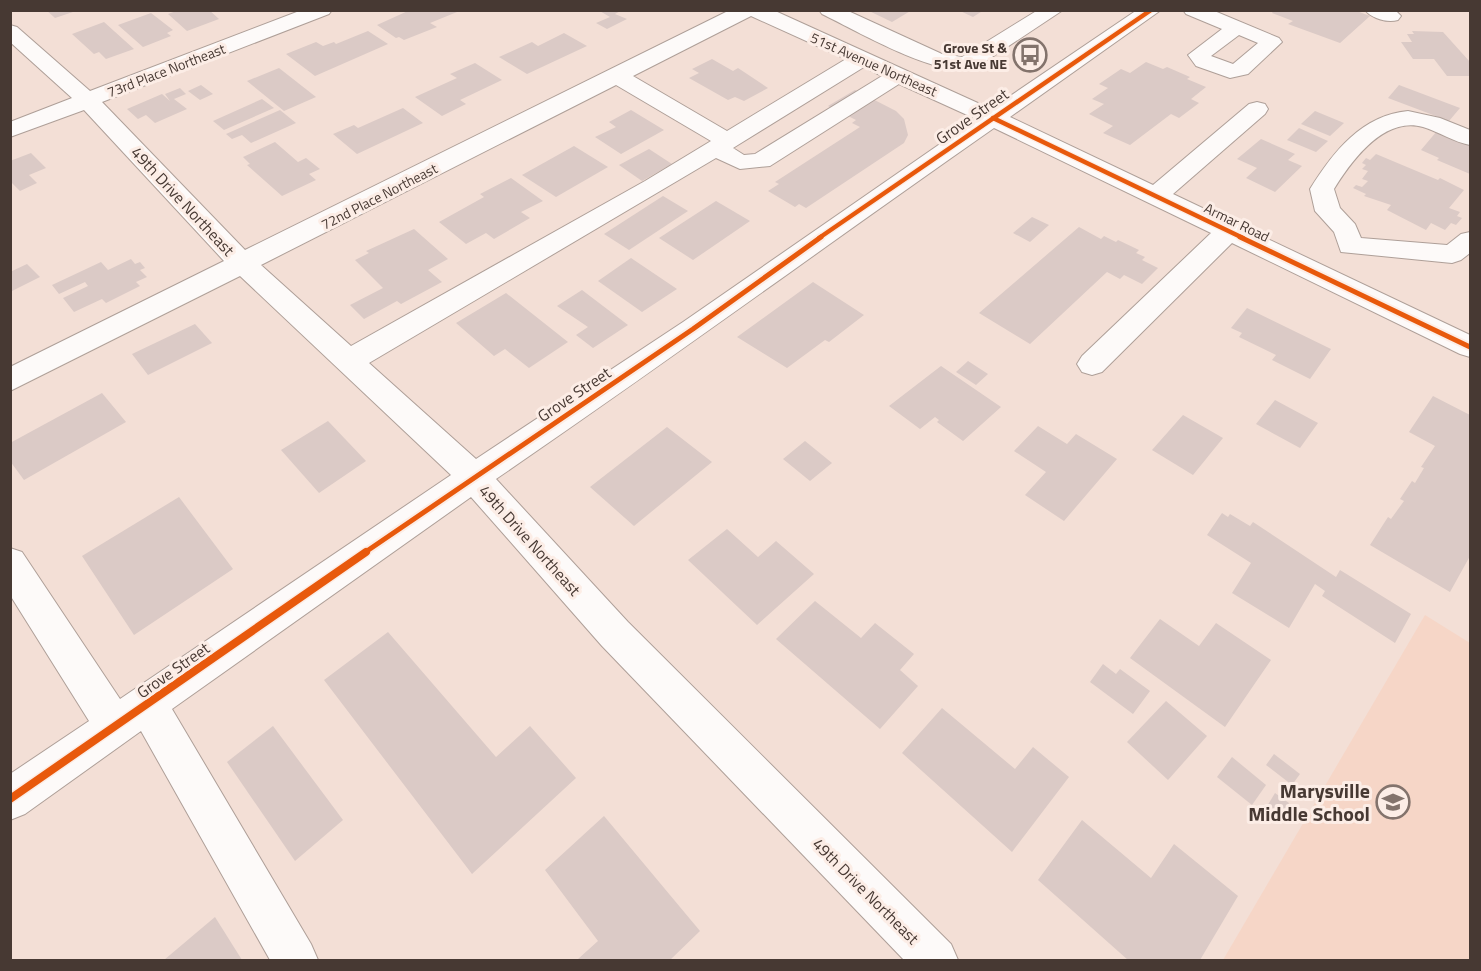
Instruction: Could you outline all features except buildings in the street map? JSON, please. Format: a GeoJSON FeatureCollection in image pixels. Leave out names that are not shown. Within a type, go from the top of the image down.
{"type":"FeatureCollection","features":[{"type":"Feature","properties":{"kind":"street","name":"73rd Place Northeast"},"geometry":{"type":"LineString","coordinates":[[10,130],[322,10]]}},
{"type":"Feature","properties":{"kind":"street","name":"72nd Place Northeast"},"geometry":{"type":"LineString","coordinates":[[10,380],[747,10]]}},
{"type":"Feature","properties":{"kind":"street","name":"51st Avenue Northeast"},"geometry":{"type":"LineString","coordinates":[[754,10],[993,118]]}},
{"type":"Feature","properties":{"kind":"street"},"geometry":{"type":"LineString","coordinates":[[829,10],[937,60],[966,64],[1053,10]]}},
{"type":"Feature","properties":{"kind":"street","name":"Grove Street"},"geometry":{"type":"LineString","coordinates":[[10,799],[474,477],[693,330],[802,250],[1151,10]]}},
{"type":"Feature","properties":{"kind":"street"},"geometry":{"type":"LineString","coordinates":[[1193,10],[1237,27]]}},
{"type":"Feature","properties":{"kind":"street","name":"49th Drive Northeast"},"geometry":{"type":"LineString","coordinates":[[10,31],[87,100],[243,264],[474,477],[615,634],[935,960]]}},
{"type":"Feature","properties":{"kind":"street"},"geometry":{"type":"LineString","coordinates":[[348,361],[723,145],[862,59]]}},
{"type":"Feature","properties":{"kind":"street"},"geometry":{"type":"LineString","coordinates":[[617,76],[723,145],[740,162],[761,161],[898,75]]}},
{"type":"Feature","properties":{"kind":"street"},"geometry":{"type":"LineString","coordinates":[[1156,196],[1257,109]]}},
{"type":"Feature","properties":{"kind":"street"},"geometry":{"type":"LineString","coordinates":[[1350,246],[1346,230],[1328,211],[1322,189],[1348,155],[1370,132],[1391,120],[1408,117],[1437,124],[1470,138]]}},
{"type":"Feature","properties":{"kind":"street","name":"Armar Road"},"geometry":{"type":"LineString","coordinates":[[993,118],[1470,347]]}},
{"type":"Feature","properties":{"kind":"street"},"geometry":{"type":"LineString","coordinates":[[1092,364],[1229,231]]}},
{"type":"Feature","properties":{"kind":"street"},"geometry":{"type":"LineString","coordinates":[[1350,246],[1452,254],[1470,240]]}},
{"type":"Feature","properties":{"kind":"street"},"geometry":{"type":"LineString","coordinates":[[1324,277],[1350,246]]}},
{"type":"Feature","properties":{"kind":"street"},"geometry":{"type":"LineString","coordinates":[[13,566],[131,715],[295,960]]}},
{"type":"Feature","properties":{"kind":"shaded area","name":"Marysville Middle School"},"geometry":{"type":"Polygon","coordinates":[[[1425,615],[1470,643],[1470,960],[1223,960],[1425,615]]]}},
{"type":"Feature","properties":{"kind":"cycle path"},"geometry":{"type":"LineString","coordinates":[[10,799],[474,477],[693,329],[802,250],[1151,10]]}},
{"type":"Feature","properties":{"kind":"cycle path"},"geometry":{"type":"LineString","coordinates":[[993,118],[1470,347]]}},
{"type":"Feature","properties":{"kind":"place","name":"Grove St & 51st Ave NE"},"geometry":{"type":"Point","coordinates":[1030,55]}},
{"type":"Feature","properties":{"kind":"place","name":"Marysville Middle School"},"geometry":{"type":"Point","coordinates":[1393,802]}}]}
